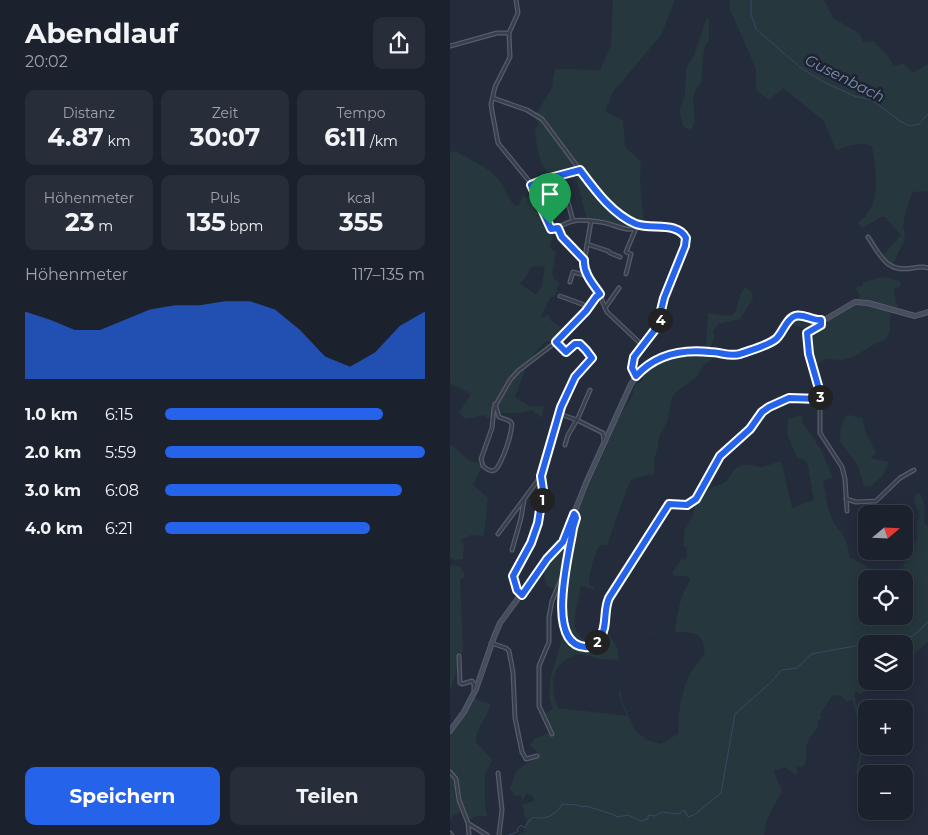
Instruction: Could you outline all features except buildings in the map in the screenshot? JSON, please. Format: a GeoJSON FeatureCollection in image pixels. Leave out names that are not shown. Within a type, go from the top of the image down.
{"type":"FeatureCollection","features":[{"type":"Feature","properties":{"kind":"main road"},"geometry":{"type":"LineString","coordinates":[[450,730],[464,712],[475,691],[502,620],[547,559],[563,542],[636,376],[654,361],[673,354],[703,351],[729,355],[744,352],[776,339],[794,316],[801,316],[814,321],[821,320],[829,318],[849,304],[858,302],[895,310],[912,316],[928,312]]}},
{"type":"Feature","properties":{"kind":"street"},"geometry":{"type":"LineString","coordinates":[[516,0],[518,13],[510,33],[510,57],[495,87],[493,98],[492,111],[498,143],[516,163],[531,185],[551,229],[573,221],[603,222],[626,229],[641,226]]}},
{"type":"Feature","properties":{"kind":"street"},"geometry":{"type":"LineString","coordinates":[[450,46],[496,33],[510,33]]}},
{"type":"Feature","properties":{"kind":"street"},"geometry":{"type":"LineString","coordinates":[[493,98],[527,110],[539,117],[580,170],[609,204],[624,217],[641,226],[673,229],[682,232],[686,238],[685,246],[664,298],[657,327],[642,345],[633,361],[632,370],[636,376]]}},
{"type":"Feature","properties":{"kind":"street"},"geometry":{"type":"LineString","coordinates":[[531,185],[580,170]]}},
{"type":"Feature","properties":{"kind":"street"},"geometry":{"type":"LineString","coordinates":[[561,176],[573,221]]}},
{"type":"Feature","properties":{"kind":"street"},"geometry":{"type":"LineString","coordinates":[[590,221],[584,260],[588,276],[600,294],[605,308],[642,345]]}},
{"type":"Feature","properties":{"kind":"street"},"geometry":{"type":"LineString","coordinates":[[558,228],[562,237],[584,260]]}},
{"type":"Feature","properties":{"kind":"street"},"geometry":{"type":"LineString","coordinates":[[626,274],[631,254],[626,252],[636,228]]}},
{"type":"Feature","properties":{"kind":"street"},"geometry":{"type":"LineString","coordinates":[[868,237],[883,259],[894,268],[904,269],[925,265],[928,268]]}},
{"type":"Feature","properties":{"kind":"street"},"geometry":{"type":"LineString","coordinates":[[587,244],[620,257]]}},
{"type":"Feature","properties":{"kind":"street"},"geometry":{"type":"LineString","coordinates":[[570,282],[575,268]]}},
{"type":"Feature","properties":{"kind":"street"},"geometry":{"type":"LineString","coordinates":[[573,272],[588,276]]}},
{"type":"Feature","properties":{"kind":"street"},"geometry":{"type":"LineString","coordinates":[[605,308],[619,288]]}},
{"type":"Feature","properties":{"kind":"street"},"geometry":{"type":"LineString","coordinates":[[495,404],[499,417],[510,421],[512,424],[509,442],[500,466],[492,470],[485,467],[481,460],[492,428],[495,404],[515,373],[556,342],[600,294]]}},
{"type":"Feature","properties":{"kind":"street"},"geometry":{"type":"LineString","coordinates":[[560,296],[590,306]]}},
{"type":"Feature","properties":{"kind":"street"},"geometry":{"type":"LineString","coordinates":[[821,320],[821,325],[807,333],[809,354],[819,389],[820,433],[842,467],[845,480],[847,511]]}},
{"type":"Feature","properties":{"kind":"street"},"geometry":{"type":"LineString","coordinates":[[498,534],[541,476],[561,407],[575,377],[592,358],[580,344],[575,344],[566,352],[556,342]]}},
{"type":"Feature","properties":{"kind":"street"},"geometry":{"type":"LineString","coordinates":[[565,445],[590,390]]}},
{"type":"Feature","properties":{"kind":"street"},"geometry":{"type":"LineString","coordinates":[[574,514],[576,518],[561,602],[565,628],[570,638],[577,644],[585,647],[592,646],[598,642],[603,634],[605,608],[609,598],[671,503],[685,505],[696,499],[720,456],[750,429],[762,412],[769,407],[789,398],[820,399]]}},
{"type":"Feature","properties":{"kind":"street"},"geometry":{"type":"LineString","coordinates":[[560,414],[603,433],[605,443]]}},
{"type":"Feature","properties":{"kind":"street"},"geometry":{"type":"LineString","coordinates":[[846,499],[856,502],[876,501],[900,478],[914,470]]}},
{"type":"Feature","properties":{"kind":"street"},"geometry":{"type":"LineString","coordinates":[[522,595],[517,590],[513,576],[531,543],[538,523],[543,490],[541,476]]}},
{"type":"Feature","properties":{"kind":"street"},"geometry":{"type":"LineString","coordinates":[[512,550],[524,500]]}},
{"type":"Feature","properties":{"kind":"street"},"geometry":{"type":"LineString","coordinates":[[552,734],[539,707],[539,666],[549,642],[549,615],[552,598],[566,569]]}},
{"type":"Feature","properties":{"kind":"street"},"geometry":{"type":"LineString","coordinates":[[492,644],[507,649],[510,654],[515,718],[524,756],[528,759],[538,756]]}},
{"type":"Feature","properties":{"kind":"street"},"geometry":{"type":"LineString","coordinates":[[459,656],[460,683],[472,682],[475,691]]}},
{"type":"Feature","properties":{"kind":"street"},"geometry":{"type":"LineString","coordinates":[[450,772],[456,779],[459,800],[469,824],[469,835]]}},
{"type":"Feature","properties":{"kind":"street"},"geometry":{"type":"LineString","coordinates":[[498,773],[502,810],[499,835]]}},
{"type":"Feature","properties":{"kind":"street"},"geometry":{"type":"LineString","coordinates":[[469,824],[488,835]]}},
{"type":"Feature","properties":{"kind":"shaded area"},"geometry":{"type":"Polygon","coordinates":[[[613,0],[675,0],[661,35],[613,92],[605,111],[623,120],[625,147],[641,162],[640,180],[644,227],[629,228],[610,222],[587,220],[575,173],[551,175],[547,171],[539,155],[535,130],[539,124],[534,117],[552,88],[555,69],[600,70],[611,46],[613,0]]]}},
{"type":"Feature","properties":{"kind":"shaded area"},"geometry":{"type":"Polygon","coordinates":[[[730,0],[824,0],[833,18],[860,34],[863,42],[874,41],[888,56],[894,66],[904,63],[913,73],[928,64],[928,191],[912,192],[903,225],[905,239],[892,265],[882,257],[901,235],[885,217],[881,217],[862,228],[858,223],[871,207],[876,188],[872,146],[859,144],[836,150],[824,121],[783,88],[769,100],[756,90],[756,69],[729,7],[730,0]]]}},
{"type":"Feature","properties":{"kind":"shaded area"},"geometry":{"type":"Polygon","coordinates":[[[707,17],[709,19],[709,40],[704,48],[701,83],[696,89],[693,98],[695,121],[689,130],[683,126],[679,111],[685,96],[686,68],[694,56],[707,17]]]}},
{"type":"Feature","properties":{"kind":"shaded area"},"geometry":{"type":"Polygon","coordinates":[[[455,151],[489,171],[499,180],[516,206],[520,205],[519,202],[522,200],[522,195],[527,198],[532,195],[530,189],[532,188],[551,223],[554,232],[549,247],[556,252],[552,274],[554,279],[559,282],[556,295],[550,298],[541,316],[549,315],[551,321],[569,332],[553,343],[546,341],[530,358],[515,397],[529,406],[544,406],[542,418],[532,410],[519,413],[500,413],[498,412],[498,407],[493,406],[492,417],[487,418],[484,415],[465,419],[459,413],[471,394],[450,383],[450,153],[455,151]],[[531,267],[524,280],[519,283],[536,295],[542,285],[545,267],[531,267]]]}},
{"type":"Feature","properties":{"kind":"shaded area"},"geometry":{"type":"Polygon","coordinates":[[[884,277],[899,281],[901,284],[899,287],[894,288],[898,306],[897,309],[892,308],[886,339],[855,356],[842,360],[825,359],[813,366],[807,329],[789,324],[794,318],[801,317],[820,323],[835,316],[856,303],[860,296],[856,288],[863,285],[863,282],[884,277]]]}},
{"type":"Feature","properties":{"kind":"shaded area"},"geometry":{"type":"Polygon","coordinates":[[[746,287],[751,292],[753,298],[740,319],[718,324],[713,331],[715,336],[709,350],[706,349],[708,313],[723,316],[732,315],[746,287]]]}},
{"type":"Feature","properties":{"kind":"shaded area"},"geometry":{"type":"Polygon","coordinates":[[[704,353],[717,355],[703,365],[697,377],[672,397],[667,422],[659,437],[654,459],[654,474],[630,481],[607,545],[600,545],[594,558],[589,585],[594,587],[594,589],[581,586],[575,614],[577,633],[593,647],[603,635],[610,636],[618,649],[619,687],[622,700],[633,727],[641,736],[644,739],[661,744],[679,733],[680,709],[685,687],[691,672],[704,654],[703,642],[695,634],[683,632],[644,634],[675,632],[680,604],[691,579],[685,576],[674,576],[673,572],[682,559],[685,560],[687,557],[687,548],[683,546],[685,529],[693,515],[696,501],[704,489],[707,490],[723,483],[739,466],[763,467],[781,462],[792,508],[814,500],[806,461],[797,457],[787,434],[788,419],[802,415],[803,424],[821,449],[833,478],[823,481],[831,517],[845,539],[849,557],[867,566],[869,570],[858,570],[858,625],[913,625],[913,570],[900,570],[906,560],[913,560],[913,548],[917,536],[917,521],[919,519],[914,501],[916,495],[920,493],[923,500],[924,523],[928,526],[928,642],[913,656],[913,635],[858,635],[858,690],[868,690],[860,694],[856,691],[854,694],[858,710],[858,723],[852,700],[846,701],[841,696],[833,695],[820,714],[822,718],[817,722],[819,724],[818,727],[808,741],[806,759],[802,767],[797,766],[797,772],[794,776],[794,773],[786,767],[774,770],[782,792],[768,818],[764,835],[516,835],[524,832],[527,820],[522,805],[534,801],[534,797],[526,793],[523,800],[521,795],[515,796],[510,788],[517,770],[539,755],[530,746],[534,739],[552,732],[543,715],[553,709],[550,698],[551,675],[562,633],[561,622],[557,622],[560,601],[553,599],[555,589],[546,585],[545,569],[569,536],[572,536],[580,519],[579,508],[621,414],[632,396],[635,385],[642,380],[646,369],[658,361],[675,356],[704,353]],[[579,654],[563,662],[558,668],[553,682],[553,691],[558,708],[627,716],[619,695],[618,660],[579,654]]]}},
{"type":"Feature","properties":{"kind":"shaded area"},"geometry":{"type":"Polygon","coordinates":[[[849,415],[863,419],[865,431],[876,453],[870,458],[889,462],[883,475],[870,487],[864,486],[858,466],[840,441],[841,427],[845,417],[849,415]]]}},
{"type":"Feature","properties":{"kind":"shaded area"},"geometry":{"type":"Polygon","coordinates":[[[450,444],[470,461],[479,463],[481,469],[473,485],[488,498],[484,535],[471,535],[461,540],[464,544],[463,559],[454,560],[450,557],[450,444]]]}},
{"type":"Feature","properties":{"kind":"shaded area"},"geometry":{"type":"Polygon","coordinates":[[[455,565],[461,568],[464,573],[464,577],[460,580],[463,649],[450,692],[450,566],[455,565]]]}},
{"type":"Feature","properties":{"kind":"shaded area"},"geometry":{"type":"Polygon","coordinates":[[[474,698],[490,705],[476,736],[476,742],[492,760],[485,775],[485,806],[487,816],[477,816],[468,820],[461,803],[457,779],[450,771],[450,734],[474,698]]]}},
{"type":"Feature","properties":{"kind":"shaded area"},"geometry":{"type":"Polygon","coordinates":[[[860,755],[862,755],[860,765],[858,765],[858,773],[856,772],[860,755]]]}},
{"type":"Feature","properties":{"kind":"shaded area"},"geometry":{"type":"Polygon","coordinates":[[[450,773],[456,782],[462,812],[452,816],[450,822],[450,773]]]}},
{"type":"Feature","properties":{"kind":"waterway","name":"Gusenbach"},"geometry":{"type":"LineString","coordinates":[[751,0],[751,14],[756,29],[801,68],[824,82],[854,96],[872,100],[900,121],[910,126],[919,124],[928,114]]}},
{"type":"Feature","properties":{"kind":"waterway"},"geometry":{"type":"LineString","coordinates":[[913,636],[928,622]]}},
{"type":"Feature","properties":{"kind":"waterway"},"geometry":{"type":"LineString","coordinates":[[509,835],[517,832],[521,825],[524,828],[533,818],[543,818],[553,814],[562,804],[586,806],[617,817],[628,815],[641,821],[648,819],[648,815],[655,816],[662,812],[678,814],[684,810],[688,817],[694,815],[721,793],[735,714],[782,670],[797,668],[811,654],[858,645]]}},
{"type":"Feature","properties":{"kind":"route"},"geometry":{"type":"LineString","coordinates":[[580,170],[609,204],[629,220],[641,226],[664,227],[677,230],[685,236],[686,244],[664,298],[657,327],[634,357],[632,368],[636,376],[654,361],[673,354],[703,351],[729,355],[744,352],[776,339],[794,316],[801,316],[814,321],[821,320],[821,325],[807,333],[810,362],[819,389],[820,399],[789,398],[769,407],[762,412],[750,429],[720,456],[702,490],[692,503],[687,505],[669,504],[609,598],[605,608],[602,637],[592,646],[587,647],[580,646],[570,638],[565,628],[561,610],[573,528],[576,520],[574,514],[563,542],[547,559],[522,595],[517,590],[513,576],[531,543],[538,523],[543,490],[541,476],[561,407],[578,372],[592,358],[580,344],[575,344],[566,352],[556,342],[600,294],[588,276],[584,260],[562,237],[558,228],[551,229],[550,224],[531,185],[580,170]]}}]}
